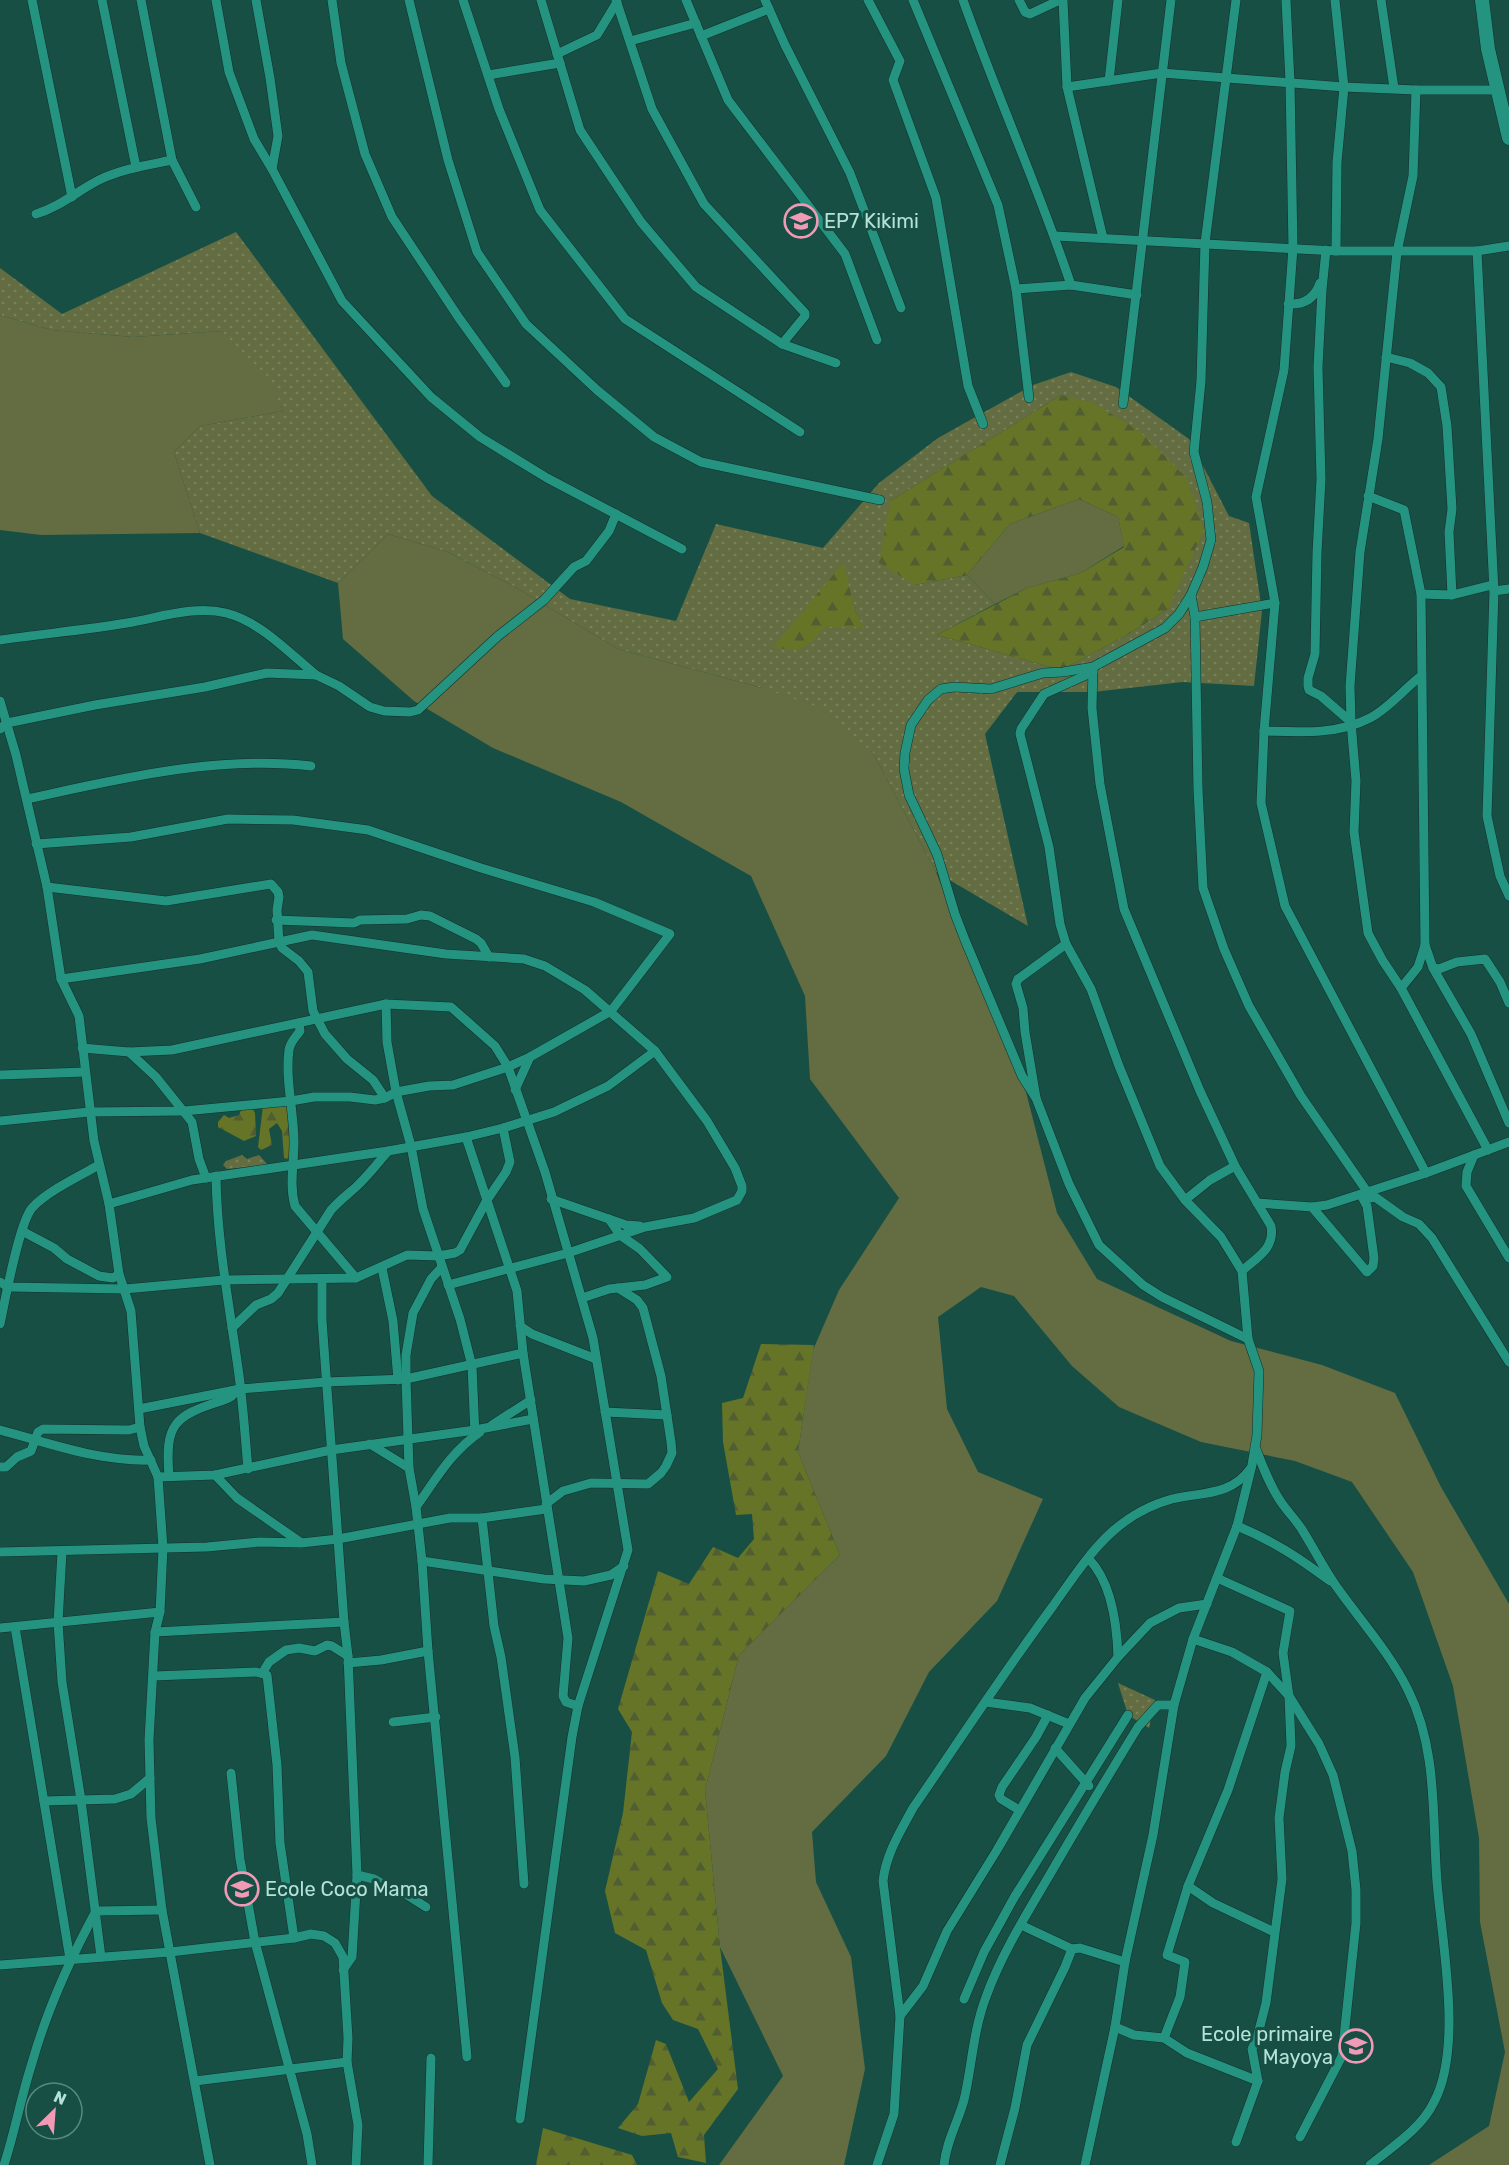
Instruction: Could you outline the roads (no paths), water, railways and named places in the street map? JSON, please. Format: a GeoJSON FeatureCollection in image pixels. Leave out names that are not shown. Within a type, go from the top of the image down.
{"type":"FeatureCollection","features":[{"type":"Feature","properties":{"kind":"street"},"geometry":{"type":"LineString","coordinates":[[32,0],[72,197]]}},
{"type":"Feature","properties":{"kind":"street"},"geometry":{"type":"LineString","coordinates":[[102,0],[136,167]]}},
{"type":"Feature","properties":{"kind":"street"},"geometry":{"type":"LineString","coordinates":[[141,0],[172,160],[196,207]]}},
{"type":"Feature","properties":{"kind":"street"},"geometry":{"type":"LineString","coordinates":[[216,0],[229,72],[254,139],[342,301],[431,397],[480,437],[547,478],[682,549]]}},
{"type":"Feature","properties":{"kind":"street"},"geometry":{"type":"LineString","coordinates":[[256,0],[278,136],[272,169]]}},
{"type":"Feature","properties":{"kind":"street"},"geometry":{"type":"LineString","coordinates":[[332,0],[341,63],[362,143],[392,217],[459,318],[506,383]]}},
{"type":"Feature","properties":{"kind":"street"},"geometry":{"type":"LineString","coordinates":[[409,0],[448,160],[477,252],[526,324],[597,390],[654,437],[701,462],[880,500]]}},
{"type":"Feature","properties":{"kind":"street"},"geometry":{"type":"LineString","coordinates":[[463,0],[499,109],[540,210],[625,319],[800,432]]}},
{"type":"Feature","properties":{"kind":"street"},"geometry":{"type":"LineString","coordinates":[[541,0],[580,130],[641,222],[696,287],[782,344],[836,363]]}},
{"type":"Feature","properties":{"kind":"street"},"geometry":{"type":"LineString","coordinates":[[686,0],[728,100],[845,254],[877,340]]}},
{"type":"Feature","properties":{"kind":"street"},"geometry":{"type":"LineString","coordinates":[[868,0],[900,61],[893,80],[936,198],[968,386],[983,424]]}},
{"type":"Feature","properties":{"kind":"street"},"geometry":{"type":"LineString","coordinates":[[913,0],[998,205],[1016,289],[1029,398]]}},
{"type":"Feature","properties":{"kind":"street"},"geometry":{"type":"LineString","coordinates":[[963,0],[986,64],[1055,236],[1071,285]]}},
{"type":"Feature","properties":{"kind":"street"},"geometry":{"type":"LineString","coordinates":[[1019,0],[1025,12],[1030,14],[1061,0],[1067,87],[1103,238]]}},
{"type":"Feature","properties":{"kind":"street"},"geometry":{"type":"LineString","coordinates":[[1109,81],[1118,0]]}},
{"type":"Feature","properties":{"kind":"street"},"geometry":{"type":"LineString","coordinates":[[1123,404],[1171,0]]}},
{"type":"Feature","properties":{"kind":"street"},"geometry":{"type":"LineString","coordinates":[[1085,2165],[1153,1835],[1174,1705],[1193,1639],[1237,1526],[1252,1465],[1259,1371],[1248,1339],[1242,1271],[1221,1237],[1185,1200],[1160,1166],[1119,1066],[1091,988],[1066,944],[1060,924],[1049,847],[1020,734],[1044,694],[1165,628],[1179,614],[1191,595],[1211,540],[1207,502],[1194,452],[1202,381],[1205,243],[1236,0]]}},
{"type":"Feature","properties":{"kind":"street"},"geometry":{"type":"LineString","coordinates":[[1286,0],[1293,248],[1284,370],[1256,497],[1275,603],[1264,731],[1261,803],[1285,906],[1426,1173]]}},
{"type":"Feature","properties":{"kind":"street"},"geometry":{"type":"LineString","coordinates":[[1288,304],[1303,303],[1309,300],[1319,288],[1331,251],[1344,87],[1335,0]]}},
{"type":"Feature","properties":{"kind":"street"},"geometry":{"type":"LineString","coordinates":[[1381,0],[1394,88]]}},
{"type":"Feature","properties":{"kind":"street"},"geometry":{"type":"LineString","coordinates":[[1482,0],[1488,49],[1509,138]]}},
{"type":"Feature","properties":{"kind":"street"},"geometry":{"type":"LineString","coordinates":[[488,75],[558,58],[597,35],[617,1]]}},
{"type":"Feature","properties":{"kind":"street"},"geometry":{"type":"LineString","coordinates":[[617,1],[652,110],[704,204],[805,313],[782,344]]}},
{"type":"Feature","properties":{"kind":"street"},"geometry":{"type":"LineString","coordinates":[[701,36],[767,4],[785,45],[850,173],[901,308]]}},
{"type":"Feature","properties":{"kind":"street"},"geometry":{"type":"LineString","coordinates":[[630,41],[696,23]]}},
{"type":"Feature","properties":{"kind":"street"},"geometry":{"type":"LineString","coordinates":[[1067,87],[1161,73],[1344,87],[1498,90]]}},
{"type":"Feature","properties":{"kind":"street"},"geometry":{"type":"LineString","coordinates":[[1416,90],[1413,176],[1397,252],[1378,439],[1360,552],[1354,620],[1350,686],[1356,781],[1354,832],[1368,933],[1401,988],[1488,1150]]}},
{"type":"Feature","properties":{"kind":"street"},"geometry":{"type":"LineString","coordinates":[[36,214],[51,209],[101,180],[136,167],[172,160]]}},
{"type":"Feature","properties":{"kind":"street"},"geometry":{"type":"LineString","coordinates":[[1055,236],[1331,251],[1477,251],[1509,246]]}},
{"type":"Feature","properties":{"kind":"street"},"geometry":{"type":"LineString","coordinates":[[1477,251],[1493,588],[1487,816],[1505,874],[1509,896]]}},
{"type":"Feature","properties":{"kind":"street"},"geometry":{"type":"LineString","coordinates":[[1323,275],[1318,367],[1322,479],[1317,553],[1315,654],[1308,686],[1309,690],[1321,696],[1351,724]]}},
{"type":"Feature","properties":{"kind":"street"},"geometry":{"type":"LineString","coordinates":[[1016,289],[1071,285],[1137,295]]}},
{"type":"Feature","properties":{"kind":"street"},"geometry":{"type":"LineString","coordinates":[[1386,357],[1410,363],[1428,373],[1441,387],[1447,426],[1452,509],[1449,532],[1452,595]]}},
{"type":"Feature","properties":{"kind":"street"},"geometry":{"type":"LineString","coordinates":[[1368,496],[1404,510],[1421,594],[1425,945],[1433,968],[1471,1034],[1509,1123]]}},
{"type":"Feature","properties":{"kind":"street"},"geometry":{"type":"LineString","coordinates":[[0,640],[128,623],[166,615],[204,611],[226,613],[247,621],[263,631],[316,675],[339,686],[370,707],[384,711],[410,712],[418,710],[498,636],[544,600],[574,567],[590,557],[609,531],[616,514]]}},
{"type":"Feature","properties":{"kind":"street"},"geometry":{"type":"LineString","coordinates":[[1421,594],[1452,595],[1493,588],[1509,588]]}},
{"type":"Feature","properties":{"kind":"street"},"geometry":{"type":"LineString","coordinates":[[1191,595],[1195,617],[1198,789],[1203,888],[1224,949],[1249,1006],[1301,1096],[1365,1195],[1374,1258],[1373,1266],[1367,1272],[1312,1207]]}},
{"type":"Feature","properties":{"kind":"street"},"geometry":{"type":"LineString","coordinates":[[1195,617],[1275,603]]}},
{"type":"Feature","properties":{"kind":"street"},"geometry":{"type":"LineString","coordinates":[[1093,669],[1034,675],[991,689],[954,687],[941,689],[928,700],[911,724],[904,753],[904,769],[909,795],[937,854],[955,914],[1023,1076],[1036,1098],[1068,1184],[1099,1245],[1143,1285],[1162,1297],[1248,1339]]}},
{"type":"Feature","properties":{"kind":"street"},"geometry":{"type":"LineString","coordinates":[[1093,669],[1092,708],[1100,784],[1124,909],[1200,1091],[1235,1166],[1271,1226],[1272,1236],[1269,1246],[1242,1271]]}},
{"type":"Feature","properties":{"kind":"street"},"geometry":{"type":"LineString","coordinates":[[4,726],[95,705],[205,687],[267,673],[316,675]]}},
{"type":"Feature","properties":{"kind":"street"},"geometry":{"type":"LineString","coordinates":[[1264,731],[1326,731],[1371,717],[1421,676]]}},
{"type":"Feature","properties":{"kind":"street"},"geometry":{"type":"LineString","coordinates":[[0,701],[4,726],[27,800],[47,887],[61,979],[79,1016],[89,1112],[109,1204],[119,1274],[131,1311],[140,1427],[144,1446],[158,1477],[164,1548],[160,1612],[155,1632],[149,1740],[151,1818],[162,1910],[210,2165]]}},
{"type":"Feature","properties":{"kind":"street"},"geometry":{"type":"LineString","coordinates":[[27,800],[126,778],[229,764],[280,763],[311,766]]}},
{"type":"Feature","properties":{"kind":"street"},"geometry":{"type":"LineString","coordinates":[[0,1121],[89,1112],[184,1111],[314,1097],[375,1100],[396,1092],[429,1086],[453,1085],[508,1067],[530,1057],[611,1011],[670,934],[594,902],[481,868],[368,830],[292,820],[228,819],[131,837],[36,844]]}},
{"type":"Feature","properties":{"kind":"street"},"geometry":{"type":"LineString","coordinates":[[47,887],[166,901],[270,884],[278,892],[279,897],[276,920],[279,942],[282,948],[299,961],[308,972],[312,1006],[325,1034],[347,1059],[373,1080],[385,1098]]}},
{"type":"Feature","properties":{"kind":"street"},"geometry":{"type":"LineString","coordinates":[[276,920],[354,923],[407,919],[421,915],[430,916],[476,939],[489,957]]}},
{"type":"Feature","properties":{"kind":"street"},"geometry":{"type":"LineString","coordinates":[[61,979],[200,959],[312,935],[414,950],[524,959],[545,966],[585,990],[655,1051],[707,1120],[735,1168],[742,1191],[737,1200],[694,1218],[645,1227],[568,1253],[448,1285]]}},
{"type":"Feature","properties":{"kind":"street"},"geometry":{"type":"LineString","coordinates":[[1036,1098],[1017,981],[1066,944]]}},
{"type":"Feature","properties":{"kind":"street"},"geometry":{"type":"LineString","coordinates":[[1401,988],[1418,967],[1425,945]]}},
{"type":"Feature","properties":{"kind":"street"},"geometry":{"type":"LineString","coordinates":[[1433,968],[1439,969],[1457,962],[1485,959],[1500,982],[1509,1003]]}},
{"type":"Feature","properties":{"kind":"street"},"geometry":{"type":"LineString","coordinates":[[82,1048],[129,1052],[172,1050],[386,1004],[453,1008],[495,1046],[508,1067],[545,1172],[593,1338],[628,1550],[578,1706],[570,1748],[520,2119]]}},
{"type":"Feature","properties":{"kind":"street"},"geometry":{"type":"LineString","coordinates":[[386,1004],[387,1042],[396,1092],[411,1146],[423,1209],[460,1318],[471,1366],[475,1433],[440,1470],[416,1507]]}},
{"type":"Feature","properties":{"kind":"street"},"geometry":{"type":"LineString","coordinates":[[299,1023],[299,1033],[293,1040],[289,1051],[288,1079],[294,1142],[291,1193],[295,1206],[356,1278]]}},
{"type":"Feature","properties":{"kind":"street"},"geometry":{"type":"LineString","coordinates":[[109,1204],[211,1177],[466,1137],[503,1128],[554,1112],[608,1086],[655,1051]]}},
{"type":"Feature","properties":{"kind":"street"},"geometry":{"type":"LineString","coordinates":[[129,1052],[156,1077],[195,1126],[199,1160],[211,1177],[232,1328],[248,1469]]}},
{"type":"Feature","properties":{"kind":"street"},"geometry":{"type":"LineString","coordinates":[[515,1090],[530,1057]]}},
{"type":"Feature","properties":{"kind":"street"},"geometry":{"type":"LineString","coordinates":[[0,1076],[85,1072]]}},
{"type":"Feature","properties":{"kind":"street"},"geometry":{"type":"LineString","coordinates":[[4,1285],[125,1288],[224,1280],[356,1278],[407,1255],[438,1256],[455,1253],[460,1250],[487,1200],[507,1172],[510,1162],[503,1128]]}},
{"type":"Feature","properties":{"kind":"street"},"geometry":{"type":"LineString","coordinates":[[466,1137],[517,1291],[523,1353],[568,1638],[563,1696],[566,1702],[578,1706]]}},
{"type":"Feature","properties":{"kind":"street"},"geometry":{"type":"LineString","coordinates":[[1257,1203],[1312,1207],[1365,1195],[1509,1142]]}},
{"type":"Feature","properties":{"kind":"street"},"geometry":{"type":"LineString","coordinates":[[232,1328],[256,1305],[271,1299],[278,1293],[331,1210],[341,1198],[361,1182],[388,1150]]}},
{"type":"Feature","properties":{"kind":"street"},"geometry":{"type":"LineString","coordinates":[[1474,1155],[1467,1172],[1466,1186],[1509,1258]]}},
{"type":"Feature","properties":{"kind":"street"},"geometry":{"type":"LineString","coordinates":[[0,1324],[4,1285],[28,1214],[34,1205],[99,1165]]}},
{"type":"Feature","properties":{"kind":"street"},"geometry":{"type":"LineString","coordinates":[[1185,1200],[1210,1180],[1235,1166]]}},
{"type":"Feature","properties":{"kind":"street"},"geometry":{"type":"LineString","coordinates":[[1365,1195],[1375,1197],[1403,1217],[1423,1227],[1509,1362]]}},
{"type":"Feature","properties":{"kind":"street"},"geometry":{"type":"LineString","coordinates":[[551,1199],[626,1225],[645,1227]]}},
{"type":"Feature","properties":{"kind":"street"},"geometry":{"type":"LineString","coordinates":[[582,1298],[618,1288],[645,1285],[667,1277],[640,1249],[620,1235],[609,1219]]}},
{"type":"Feature","properties":{"kind":"street"},"geometry":{"type":"LineString","coordinates":[[22,1231],[99,1276],[113,1278],[119,1274]]}},
{"type":"Feature","properties":{"kind":"street"},"geometry":{"type":"LineString","coordinates":[[402,1380],[413,1313],[431,1279],[442,1267]]}},
{"type":"Feature","properties":{"kind":"street"},"geometry":{"type":"LineString","coordinates":[[382,1268],[393,1321],[409,1438],[409,1468],[422,1561],[467,2057]]}},
{"type":"Feature","properties":{"kind":"street"},"geometry":{"type":"LineString","coordinates":[[322,1279],[321,1320],[348,1660],[357,1875],[352,1957],[343,1970]]}},
{"type":"Feature","properties":{"kind":"street"},"geometry":{"type":"LineString","coordinates":[[0,1552],[207,1547],[260,1542],[301,1543],[338,1539],[450,1518],[482,1518],[546,1506],[563,1491],[591,1483],[648,1484],[662,1473],[672,1453],[667,1415],[661,1376],[643,1308],[641,1303],[618,1288]]}},
{"type":"Feature","properties":{"kind":"street"},"geometry":{"type":"LineString","coordinates":[[520,1326],[532,1334],[596,1359]]}},
{"type":"Feature","properties":{"kind":"street"},"geometry":{"type":"LineString","coordinates":[[139,1409],[238,1390],[326,1382],[402,1380],[523,1353]]}},
{"type":"Feature","properties":{"kind":"street"},"geometry":{"type":"LineString","coordinates":[[169,1476],[168,1446],[171,1429],[175,1423],[203,1406],[231,1398],[238,1390]]}},
{"type":"Feature","properties":{"kind":"street"},"geometry":{"type":"LineString","coordinates":[[158,1477],[215,1475],[331,1450],[409,1438],[475,1433],[489,1427],[531,1400]]}},
{"type":"Feature","properties":{"kind":"street"},"geometry":{"type":"LineString","coordinates":[[605,1412],[667,1415]]}},
{"type":"Feature","properties":{"kind":"street"},"geometry":{"type":"LineString","coordinates":[[489,1427],[533,1419]]}},
{"type":"Feature","properties":{"kind":"street"},"geometry":{"type":"LineString","coordinates":[[0,1467],[6,1467],[16,1457],[31,1451],[38,1432],[44,1429],[129,1430],[140,1427]]}},
{"type":"Feature","properties":{"kind":"street"},"geometry":{"type":"LineString","coordinates":[[0,1430],[95,1456],[151,1460]]}},
{"type":"Feature","properties":{"kind":"street"},"geometry":{"type":"LineString","coordinates":[[370,1444],[409,1468]]}},
{"type":"Feature","properties":{"kind":"street"},"geometry":{"type":"LineString","coordinates":[[1255,1448],[1269,1482],[1281,1502],[1299,1525],[1336,1585],[1394,1664],[1410,1693],[1428,1746],[1432,1778],[1437,1884],[1444,1935],[1447,1984],[1446,2069],[1435,2102],[1421,2122],[1370,2165]]}},
{"type":"Feature","properties":{"kind":"street"},"geometry":{"type":"LineString","coordinates":[[877,2165],[894,2114],[900,2016],[883,1889],[886,1860],[913,1808],[1020,1650],[1110,1533],[1150,1506],[1173,1499],[1219,1492],[1235,1485],[1252,1465]]}},
{"type":"Feature","properties":{"kind":"street"},"geometry":{"type":"LineString","coordinates":[[215,1475],[237,1498],[301,1543]]}},
{"type":"Feature","properties":{"kind":"street"},"geometry":{"type":"LineString","coordinates":[[482,1518],[494,1626],[501,1658],[515,1757],[524,1884]]}},
{"type":"Feature","properties":{"kind":"street"},"geometry":{"type":"LineString","coordinates":[[1237,1526],[1293,1553],[1336,1585]]}},
{"type":"Feature","properties":{"kind":"street"},"geometry":{"type":"LineString","coordinates":[[62,1551],[58,1622],[62,1682],[81,1800],[101,1957]]}},
{"type":"Feature","properties":{"kind":"street"},"geometry":{"type":"LineString","coordinates":[[1089,1559],[1101,1576],[1111,1604],[1117,1631],[1118,1657]]}},
{"type":"Feature","properties":{"kind":"street"},"geometry":{"type":"LineString","coordinates":[[422,1561],[544,1580],[584,1581],[611,1575],[624,1566]]}},
{"type":"Feature","properties":{"kind":"street"},"geometry":{"type":"LineString","coordinates":[[1217,1578],[1290,1611],[1283,1653],[1289,1696],[1291,1746],[1279,1818],[1282,1878],[1266,2003],[1252,2049],[1258,2081],[1236,2142]]}},
{"type":"Feature","properties":{"kind":"street"},"geometry":{"type":"LineString","coordinates":[[900,2016],[923,1986],[947,1931],[997,1850],[1084,1698],[1150,1623],[1179,1608],[1207,1604]]}},
{"type":"Feature","properties":{"kind":"street"},"geometry":{"type":"LineString","coordinates":[[0,1628],[160,1612]]}},
{"type":"Feature","properties":{"kind":"street"},"geometry":{"type":"LineString","coordinates":[[155,1632],[344,1622]]}},
{"type":"Feature","properties":{"kind":"street"},"geometry":{"type":"LineString","coordinates":[[15,1627],[70,1959]]}},
{"type":"Feature","properties":{"kind":"street"},"geometry":{"type":"LineString","coordinates":[[1193,1639],[1232,1652],[1267,1672],[1289,1696],[1319,1744],[1333,1775],[1352,1851],[1356,1890],[1356,1923],[1342,2056],[1300,2137]]}},
{"type":"Feature","properties":{"kind":"street"},"geometry":{"type":"LineString","coordinates":[[263,1672],[269,1662],[286,1650],[299,1648],[315,1651],[332,1646],[348,1660],[381,1660],[429,1652]]}},
{"type":"Feature","properties":{"kind":"street"},"geometry":{"type":"LineString","coordinates":[[154,1676],[263,1672],[267,1675],[277,1765],[280,1843],[294,1938]]}},
{"type":"Feature","properties":{"kind":"street"},"geometry":{"type":"LineString","coordinates":[[1164,2038],[1174,2018],[1182,1987],[1185,1962],[1167,1955],[1188,1886],[1228,1791],[1267,1672]]}},
{"type":"Feature","properties":{"kind":"street"},"geometry":{"type":"LineString","coordinates":[[986,1702],[1017,1705],[1048,1714],[1069,1724]]}},
{"type":"Feature","properties":{"kind":"street"},"geometry":{"type":"LineString","coordinates":[[944,2165],[964,2098],[970,2058],[985,1998],[999,1966],[1138,1727],[1158,1705],[1174,1705]]}},
{"type":"Feature","properties":{"kind":"street"},"geometry":{"type":"LineString","coordinates":[[1019,1810],[1000,1799],[999,1795],[1048,1714]]}},
{"type":"Feature","properties":{"kind":"street"},"geometry":{"type":"LineString","coordinates":[[964,2000],[984,1952],[1015,1896],[1088,1783],[1128,1715]]}},
{"type":"Feature","properties":{"kind":"street"},"geometry":{"type":"LineString","coordinates":[[393,1722],[436,1718]]}},
{"type":"Feature","properties":{"kind":"street"},"geometry":{"type":"LineString","coordinates":[[1055,1748],[1088,1783],[1096,1796]]}},
{"type":"Feature","properties":{"kind":"street"},"geometry":{"type":"LineString","coordinates":[[231,1773],[240,1859],[255,1942],[307,2134],[312,2165]]}},
{"type":"Feature","properties":{"kind":"street"},"geometry":{"type":"LineString","coordinates":[[44,1801],[115,1800],[124,1797],[150,1778]]}},
{"type":"Feature","properties":{"kind":"street"},"geometry":{"type":"LineString","coordinates":[[357,1875],[374,1879],[386,1887],[399,1890],[426,1907]]}},
{"type":"Feature","properties":{"kind":"street"},"geometry":{"type":"LineString","coordinates":[[1188,1886],[1213,1903],[1274,1932]]}},
{"type":"Feature","properties":{"kind":"street"},"geometry":{"type":"LineString","coordinates":[[96,1911],[162,1910]]}},
{"type":"Feature","properties":{"kind":"street"},"geometry":{"type":"LineString","coordinates":[[4,2165],[32,2062],[70,1959],[96,1911]]}},
{"type":"Feature","properties":{"kind":"street"},"geometry":{"type":"LineString","coordinates":[[1021,1925],[1072,1949],[1080,1948],[1125,1962]]}},
{"type":"Feature","properties":{"kind":"street"},"geometry":{"type":"LineString","coordinates":[[0,1965],[170,1952],[317,1934],[331,1940],[343,1957],[348,2038],[346,2062],[358,2125],[356,2165]]}},
{"type":"Feature","properties":{"kind":"street"},"geometry":{"type":"LineString","coordinates":[[1000,2165],[1015,2108],[1027,2045],[1072,1949]]}},
{"type":"Feature","properties":{"kind":"street"},"geometry":{"type":"LineString","coordinates":[[1115,2027],[1134,2035],[1164,2038],[1187,2053],[1258,2081]]}},
{"type":"Feature","properties":{"kind":"street"},"geometry":{"type":"LineString","coordinates":[[428,2165],[432,2058]]}},
{"type":"Feature","properties":{"kind":"street"},"geometry":{"type":"LineString","coordinates":[[195,2081],[346,2062]]}},
{"type":"Feature","properties":{"kind":"place","name":"EP7 Kikimi"},"geometry":{"type":"Point","coordinates":[801,221]}},
{"type":"Feature","properties":{"kind":"place","name":"Ecole Coco Mama"},"geometry":{"type":"Point","coordinates":[242,1889]}},
{"type":"Feature","properties":{"kind":"place","name":"Ecole primaire Mayoya"},"geometry":{"type":"Point","coordinates":[1356,2046]}}]}
